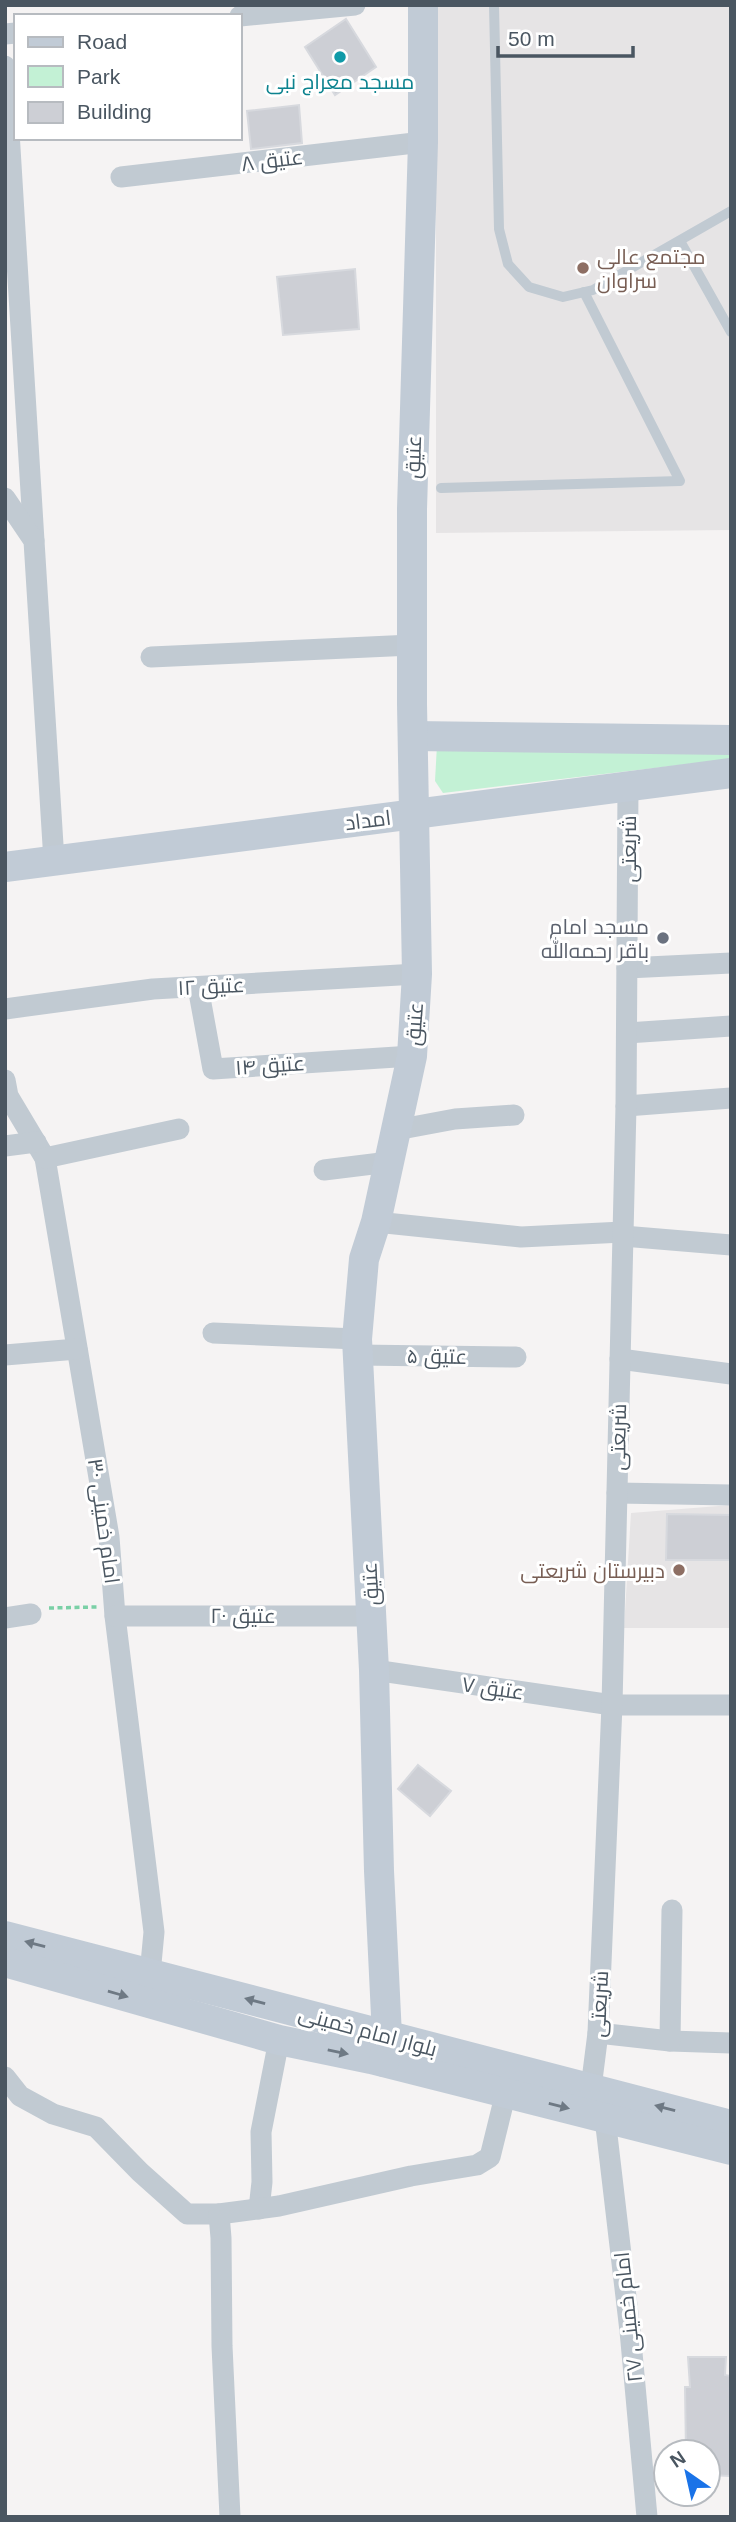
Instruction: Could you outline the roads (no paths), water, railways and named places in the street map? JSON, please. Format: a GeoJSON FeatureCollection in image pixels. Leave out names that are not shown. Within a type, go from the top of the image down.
{"type":"FeatureCollection","features":[{"type":"Feature","properties":{"kind":"street"},"geometry":{"type":"LineString","coordinates":[[242,16],[355,5]]}},
{"type":"Feature","properties":{"kind":"street","name":"عتیق"},"geometry":{"type":"LineString","coordinates":[[385,2049],[374,1670],[357,1347],[364,1259],[376,1222],[412,1056],[417,974],[412,509],[423,142],[423,5]]}},
{"type":"Feature","properties":{"kind":"street"},"geometry":{"type":"LineString","coordinates":[[5,66],[54,861]]}},
{"type":"Feature","properties":{"kind":"street","name":"عتیق ۸"},"geometry":{"type":"LineString","coordinates":[[121,177],[423,142]]}},
{"type":"Feature","properties":{"kind":"street"},"geometry":{"type":"LineString","coordinates":[[5,498],[34,541]]}},
{"type":"Feature","properties":{"kind":"street"},"geometry":{"type":"LineString","coordinates":[[151,657],[412,645]]}},
{"type":"Feature","properties":{"kind":"street"},"geometry":{"type":"LineString","coordinates":[[413,736],[731,740]]}},
{"type":"Feature","properties":{"kind":"street","name":"امداد"},"geometry":{"type":"LineString","coordinates":[[5,867],[731,773]]}},
{"type":"Feature","properties":{"kind":"street","name":"شریعتی"},"geometry":{"type":"LineString","coordinates":[[591,2088],[598,2033],[612,1705],[626,1106],[628,786]]}},
{"type":"Feature","properties":{"kind":"street"},"geometry":{"type":"LineString","coordinates":[[627,968],[731,962]]}},
{"type":"Feature","properties":{"kind":"street","name":"عتیق ۱۲"},"geometry":{"type":"LineString","coordinates":[[5,1009],[153,989],[417,974]]}},
{"type":"Feature","properties":{"kind":"street","name":"عتیق ۱۴"},"geometry":{"type":"LineString","coordinates":[[198,986],[213,1069],[412,1056]]}},
{"type":"Feature","properties":{"kind":"street"},"geometry":{"type":"LineString","coordinates":[[626,1032],[731,1026]]}},
{"type":"Feature","properties":{"kind":"street","name":"امام خمینی ۳۰"},"geometry":{"type":"LineString","coordinates":[[5,1080],[8,1096],[41,1150],[108,1537],[154,1932],[150,1974]]}},
{"type":"Feature","properties":{"kind":"street"},"geometry":{"type":"LineString","coordinates":[[626,1106],[731,1098]]}},
{"type":"Feature","properties":{"kind":"street"},"geometry":{"type":"LineString","coordinates":[[396,1130],[455,1119],[514,1115]]}},
{"type":"Feature","properties":{"kind":"street"},"geometry":{"type":"LineString","coordinates":[[5,1146],[41,1150],[179,1129]]}},
{"type":"Feature","properties":{"kind":"street"},"geometry":{"type":"LineString","coordinates":[[324,1170],[389,1162]]}},
{"type":"Feature","properties":{"kind":"street"},"geometry":{"type":"LineString","coordinates":[[376,1222],[521,1237],[623,1234],[731,1245]]}},
{"type":"Feature","properties":{"kind":"street","name":"عتیق ۵"},"geometry":{"type":"LineString","coordinates":[[213,1333],[357,1347],[516,1357]]}},
{"type":"Feature","properties":{"kind":"street"},"geometry":{"type":"LineString","coordinates":[[5,1354],[77,1349]]}},
{"type":"Feature","properties":{"kind":"street"},"geometry":{"type":"LineString","coordinates":[[620,1359],[731,1374]]}},
{"type":"Feature","properties":{"kind":"street"},"geometry":{"type":"LineString","coordinates":[[617,1493],[731,1495]]}},
{"type":"Feature","properties":{"kind":"street","name":"عتیق ۲۰"},"geometry":{"type":"LineString","coordinates":[[115,1611],[371,1616]]}},
{"type":"Feature","properties":{"kind":"street"},"geometry":{"type":"LineString","coordinates":[[5,1618],[31,1614]]}},
{"type":"Feature","properties":{"kind":"street","name":"عتیق ۷"},"geometry":{"type":"LineString","coordinates":[[374,1670],[612,1705],[731,1705]]}},
{"type":"Feature","properties":{"kind":"street"},"geometry":{"type":"LineString","coordinates":[[670,2041],[672,1910]]}},
{"type":"Feature","properties":{"kind":"street","name":"بلوار امام خمینی"},"geometry":{"type":"LineString","coordinates":[[5,1936],[150,1974],[385,2049],[506,2092],[731,2150]]}},
{"type":"Feature","properties":{"kind":"street","name":"بلوار امام خمینی"},"geometry":{"type":"LineString","coordinates":[[5,1962],[279,2040],[385,2049],[591,2088],[731,2125]]}},
{"type":"Feature","properties":{"kind":"street"},"geometry":{"type":"LineString","coordinates":[[598,2033],[670,2041],[731,2043]]}},
{"type":"Feature","properties":{"kind":"street"},"geometry":{"type":"LineString","coordinates":[[259,2209],[262,2182],[261,2132],[279,2040]]}},
{"type":"Feature","properties":{"kind":"street"},"geometry":{"type":"LineString","coordinates":[[5,2077],[20,2096],[53,2114],[96,2127],[140,2172],[187,2214],[219,2214],[259,2209],[411,2176],[477,2165],[490,2157],[506,2092]]}},
{"type":"Feature","properties":{"kind":"street","name":"امام خمینی ۲۷"},"geometry":{"type":"LineString","coordinates":[[606,2118],[630,2331],[647,2517]]}},
{"type":"Feature","properties":{"kind":"street"},"geometry":{"type":"LineString","coordinates":[[219,2214],[230,2517]]}},
{"type":"Feature","properties":{"kind":"lane"},"geometry":{"type":"LineString","coordinates":[[494,5],[499,229],[508,264],[529,288],[563,297],[593,290],[731,211]]}},
{"type":"Feature","properties":{"kind":"lane"},"geometry":{"type":"LineString","coordinates":[[680,241],[731,332]]}},
{"type":"Feature","properties":{"kind":"lane"},"geometry":{"type":"LineString","coordinates":[[441,488],[680,481],[584,292]]}},
{"type":"Feature","properties":{"kind":"place","name":"مسجد معراج نبی"},"geometry":{"type":"Point","coordinates":[340,57]}},
{"type":"Feature","properties":{"kind":"place","name":"مجتمع عالی سراوان"},"geometry":{"type":"Point","coordinates":[583,268]}},
{"type":"Feature","properties":{"kind":"place","name":"مسجد امام باقر رحمه‌الله"},"geometry":{"type":"Point","coordinates":[663,938]}},
{"type":"Feature","properties":{"kind":"place","name":"دبیرستان شریعتی"},"geometry":{"type":"Point","coordinates":[679,1570]}}]}
